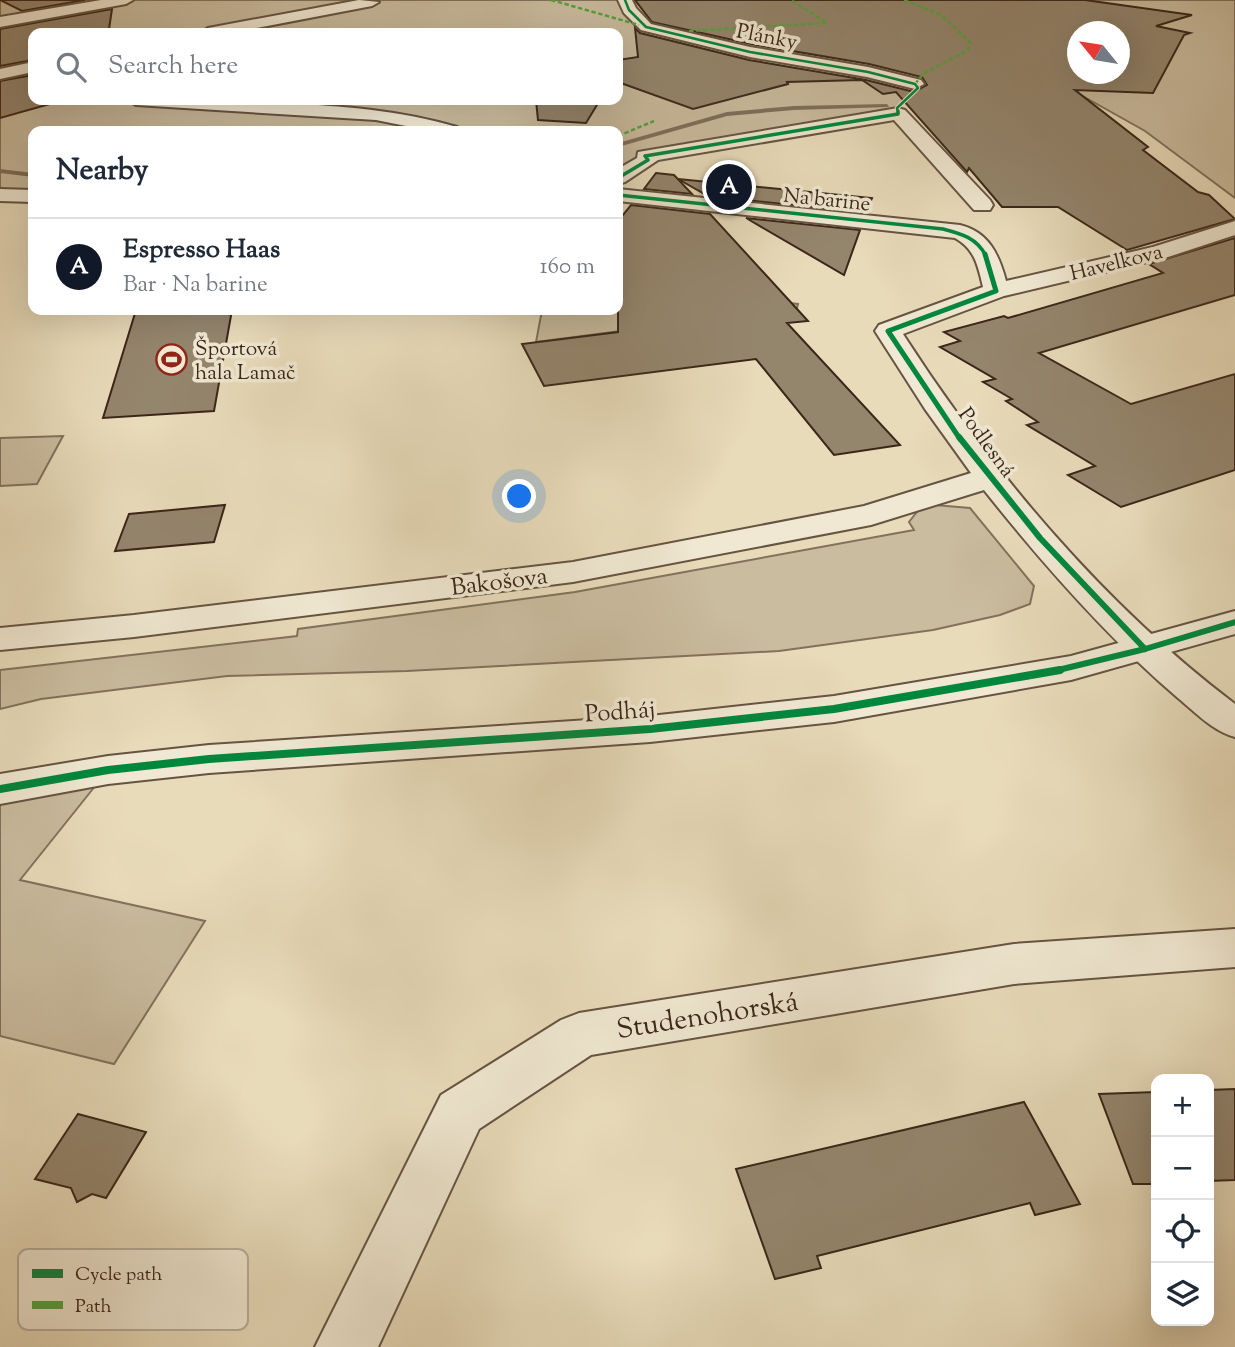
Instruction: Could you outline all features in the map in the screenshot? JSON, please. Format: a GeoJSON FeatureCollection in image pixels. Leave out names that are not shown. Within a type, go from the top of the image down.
{"type":"FeatureCollection","features":[{"type":"Feature","properties":{"kind":"street"},"geometry":{"type":"LineString","coordinates":[[0,22],[126,0]]}},
{"type":"Feature","properties":{"kind":"street","name":"Plánky"},"geometry":{"type":"LineString","coordinates":[[625,0],[629,10],[646,27],[750,52],[868,72],[915,84]]}},
{"type":"Feature","properties":{"kind":"street"},"geometry":{"type":"LineString","coordinates":[[234,28],[372,2]]}},
{"type":"Feature","properties":{"kind":"street"},"geometry":{"type":"LineString","coordinates":[[0,74],[28,68]]}},
{"type":"Feature","properties":{"kind":"street"},"geometry":{"type":"LineString","coordinates":[[0,85],[22,86]]}},
{"type":"Feature","properties":{"kind":"street"},"geometry":{"type":"LineString","coordinates":[[222,105],[376,114],[433,126]]}},
{"type":"Feature","properties":{"kind":"street"},"geometry":{"type":"LineString","coordinates":[[623,150],[645,156],[898,114],[982,205]]}},
{"type":"Feature","properties":{"kind":"street"},"geometry":{"type":"LineString","coordinates":[[623,175],[648,160],[645,156]]}},
{"type":"Feature","properties":{"kind":"street"},"geometry":{"type":"LineString","coordinates":[[0,195],[28,196]]}},
{"type":"Feature","properties":{"kind":"street","name":"Na barine"},"geometry":{"type":"LineString","coordinates":[[623,196],[960,232],[974,238],[984,248],[996,291]]}},
{"type":"Feature","properties":{"kind":"street","name":"Havelkova"},"geometry":{"type":"LineString","coordinates":[[996,291],[1160,252],[1235,228]]}},
{"type":"Feature","properties":{"kind":"street","name":"Podlesná"},"geometry":{"type":"LineString","coordinates":[[996,291],[888,331],[990,479],[1093,599],[1145,649]]}},
{"type":"Feature","properties":{"kind":"street","name":"Bakošova"},"geometry":{"type":"LineString","coordinates":[[0,639],[134,626],[573,572],[871,514],[962,484],[990,479]]}},
{"type":"Feature","properties":{"kind":"street","name":"Podháj"},"geometry":{"type":"LineString","coordinates":[[0,789],[108,770],[209,758],[745,720],[957,689],[1072,668],[1235,622]]}},
{"type":"Feature","properties":{"kind":"street"},"geometry":{"type":"LineString","coordinates":[[1145,649],[1192,692],[1235,723]]}},
{"type":"Feature","properties":{"kind":"street","name":"Studenohorská"},"geometry":{"type":"LineString","coordinates":[[346,1347],[460,1111],[579,1035],[1014,964],[1235,948]]}},
{"type":"Feature","properties":{"kind":"shaded area"},"geometry":{"type":"Polygon","coordinates":[[[0,0],[1235,0],[1235,198],[1145,131],[1045,75],[923,74],[915,84],[917,92],[898,108],[898,114],[648,160],[623,175],[623,126],[28,126],[28,196],[0,194],[0,0]]]}},
{"type":"Feature","properties":{"kind":"shaded area"},"geometry":{"type":"Polygon","coordinates":[[[623,286],[798,304],[797,308],[536,342],[541,315],[623,315],[623,286]]]}},
{"type":"Feature","properties":{"kind":"shaded area"},"geometry":{"type":"Polygon","coordinates":[[[63,436],[37,484],[0,486],[0,438],[63,436]]]}},
{"type":"Feature","properties":{"kind":"shaded area"},"geometry":{"type":"Polygon","coordinates":[[[923,504],[970,508],[1034,586],[1030,604],[1000,615],[933,630],[779,651],[407,671],[227,676],[41,699],[0,709],[0,670],[297,636],[298,629],[575,592],[914,530],[909,522],[923,504]]]}},
{"type":"Feature","properties":{"kind":"shaded area"},"geometry":{"type":"Polygon","coordinates":[[[108,770],[20,880],[205,921],[114,1064],[0,1036],[0,789],[108,770]]]}},
{"type":"Feature","properties":{"kind":"building"},"geometry":{"type":"Polygon","coordinates":[[[0,0],[85,0],[22,11],[0,0]]]}},
{"type":"Feature","properties":{"kind":"building"},"geometry":{"type":"Polygon","coordinates":[[[635,0],[1085,0],[1192,15],[1156,26],[1190,33],[1184,35],[1153,93],[1075,90],[1148,147],[1143,150],[1198,192],[1209,195],[1235,219],[1127,250],[1058,207],[1002,207],[969,168],[967,172],[896,92],[883,94],[862,80],[787,82],[788,84],[693,109],[623,84],[623,59],[638,57],[635,28],[640,33],[749,60],[866,80],[914,92],[927,85],[922,77],[869,64],[751,44],[652,22],[635,0]]]}},
{"type":"Feature","properties":{"kind":"building"},"geometry":{"type":"Polygon","coordinates":[[[112,9],[109,28],[28,28],[28,61],[0,66],[0,29],[112,9]]]}},
{"type":"Feature","properties":{"kind":"building"},"geometry":{"type":"Polygon","coordinates":[[[28,76],[28,105],[46,105],[0,118],[0,81],[28,76]]]}},
{"type":"Feature","properties":{"kind":"building"},"geometry":{"type":"Polygon","coordinates":[[[536,105],[597,105],[586,123],[538,120],[536,105]]]}},
{"type":"Feature","properties":{"kind":"building"},"geometry":{"type":"Polygon","coordinates":[[[656,173],[674,175],[692,194],[644,189],[656,173]]]}},
{"type":"Feature","properties":{"kind":"building"},"geometry":{"type":"Polygon","coordinates":[[[678,179],[872,198],[866,213],[708,196],[678,179]]]}},
{"type":"Feature","properties":{"kind":"building"},"geometry":{"type":"Polygon","coordinates":[[[631,205],[710,214],[808,321],[787,323],[900,445],[834,455],[756,359],[544,386],[522,344],[618,332],[618,315],[623,315],[623,215],[631,205]]]}},
{"type":"Feature","properties":{"kind":"building"},"geometry":{"type":"Polygon","coordinates":[[[746,218],[860,230],[844,275],[746,218]]]}},
{"type":"Feature","properties":{"kind":"building"},"geometry":{"type":"Polygon","coordinates":[[[1235,238],[1235,295],[1039,353],[1131,404],[1235,374],[1235,470],[1121,507],[1068,475],[1095,466],[1027,425],[1038,422],[1006,401],[1012,399],[983,382],[995,379],[940,347],[960,341],[944,332],[1004,316],[1008,318],[1163,273],[1149,264],[1235,238]]]}},
{"type":"Feature","properties":{"kind":"building","name":"Športová hala Lamač"},"geometry":{"type":"Polygon","coordinates":[[[134,315],[231,315],[214,411],[103,418],[134,315]]]}},
{"type":"Feature","properties":{"kind":"building"},"geometry":{"type":"Polygon","coordinates":[[[225,505],[214,542],[115,551],[129,514],[225,505]]]}},
{"type":"Feature","properties":{"kind":"building"},"geometry":{"type":"Polygon","coordinates":[[[1235,1089],[1235,1180],[1214,1181],[1214,1090],[1235,1089]]]}},
{"type":"Feature","properties":{"kind":"building"},"geometry":{"type":"Polygon","coordinates":[[[1151,1092],[1151,1184],[1133,1184],[1099,1094],[1151,1092]]]}},
{"type":"Feature","properties":{"kind":"building"},"geometry":{"type":"Polygon","coordinates":[[[1024,1102],[1080,1204],[1035,1215],[1030,1203],[817,1256],[821,1268],[775,1279],[736,1169],[1024,1102]]]}},
{"type":"Feature","properties":{"kind":"building"},"geometry":{"type":"Polygon","coordinates":[[[78,1114],[146,1132],[106,1198],[92,1194],[77,1202],[71,1188],[35,1179],[78,1114]]]}},
{"type":"Feature","properties":{"kind":"waterway"},"geometry":{"type":"LineString","coordinates":[[623,144],[727,114],[794,108],[887,106]]}},
{"type":"Feature","properties":{"kind":"waterway"},"geometry":{"type":"LineString","coordinates":[[0,171],[28,174]]}},
{"type":"Feature","properties":{"kind":"marked path"},"geometry":{"type":"LineString","coordinates":[[551,0],[639,25]]}},
{"type":"Feature","properties":{"kind":"marked path"},"geometry":{"type":"LineString","coordinates":[[689,31],[827,23],[791,0]]}},
{"type":"Feature","properties":{"kind":"marked path"},"geometry":{"type":"LineString","coordinates":[[904,0],[941,15],[970,42],[968,50],[923,74],[915,84]]}},
{"type":"Feature","properties":{"kind":"marked path"},"geometry":{"type":"LineString","coordinates":[[623,134],[654,121]]}},
{"type":"Feature","properties":{"kind":"cycle path"},"geometry":{"type":"LineString","coordinates":[[623,175],[648,160],[645,156],[898,114],[897,108],[918,88],[915,84],[868,72],[750,52],[646,27],[629,10],[625,0]]}},
{"type":"Feature","properties":{"kind":"cycle path"},"geometry":{"type":"LineString","coordinates":[[623,196],[943,229],[976,242],[986,256],[996,291],[888,331],[944,417],[1006,499],[1074,576],[1145,649]]}},
{"type":"Feature","properties":{"kind":"cycle path"},"geometry":{"type":"LineString","coordinates":[[0,789],[108,770],[209,759],[650,729],[834,709],[1071,668],[1235,622]]}},
{"type":"Feature","properties":{"kind":"place","name":"Espresso Haas"},"geometry":{"type":"Point","coordinates":[729,187]}},
{"type":"Feature","properties":{"kind":"place","name":"Športová hala Lamač"},"geometry":{"type":"Point","coordinates":[172,360]}}]}
